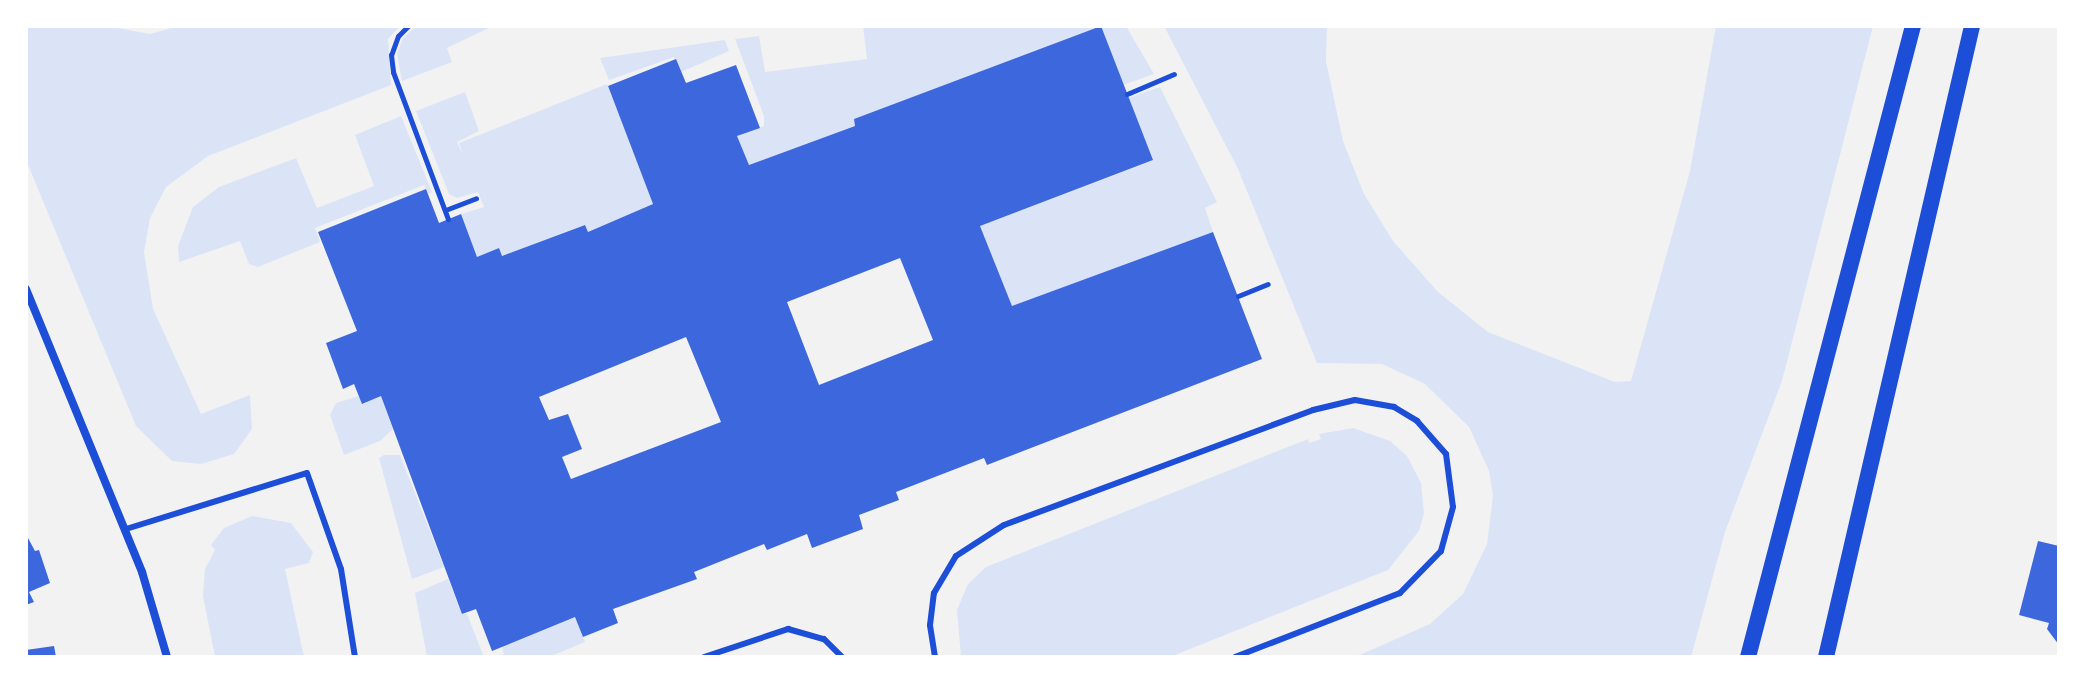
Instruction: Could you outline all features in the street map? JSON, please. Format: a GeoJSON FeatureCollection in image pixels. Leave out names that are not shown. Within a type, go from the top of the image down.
{"type":"FeatureCollection","features":[{"type":"Feature","properties":{"kind":"main road"},"geometry":{"type":"LineString","coordinates":[[1748,657],[1913,26]]}},
{"type":"Feature","properties":{"kind":"main road"},"geometry":{"type":"LineString","coordinates":[[1826,657],[1972,26]]}},
{"type":"Feature","properties":{"kind":"street"},"geometry":{"type":"LineString","coordinates":[[26,289],[126,529],[167,657]]}},
{"type":"Feature","properties":{"kind":"lane"},"geometry":{"type":"LineString","coordinates":[[935,657],[930,625],[934,593],[956,556],[1004,525],[1313,410],[1355,400],[1394,407],[1417,421],[1446,454],[1453,507],[1441,551],[1400,593],[1235,657]]}},
{"type":"Feature","properties":{"kind":"lane"},"geometry":{"type":"LineString","coordinates":[[126,529],[307,473],[341,569],[355,657]]}},
{"type":"Feature","properties":{"kind":"lane"},"geometry":{"type":"LineString","coordinates":[[704,657],[788,629],[824,639],[842,657]]}},
{"type":"Feature","properties":{"kind":"path"},"geometry":{"type":"LineString","coordinates":[[408,26],[398,36],[391,55],[393,72],[448,209],[448,219]]}},
{"type":"Feature","properties":{"kind":"path"},"geometry":{"type":"LineString","coordinates":[[1127,94],[1174,74]]}},
{"type":"Feature","properties":{"kind":"path"},"geometry":{"type":"LineString","coordinates":[[448,209],[476,198]]}},
{"type":"Feature","properties":{"kind":"path"},"geometry":{"type":"LineString","coordinates":[[1238,296],[1268,284]]}},
{"type":"Feature","properties":{"kind":"shaded area"},"geometry":{"type":"Polygon","coordinates":[[[26,26],[107,26],[150,34],[179,26],[400,26],[388,39],[391,85],[208,156],[166,187],[150,218],[144,252],[153,309],[201,414],[250,395],[252,429],[234,454],[201,464],[172,461],[136,426],[26,160],[26,26]]]}},
{"type":"Feature","properties":{"kind":"shaded area"},"geometry":{"type":"Polygon","coordinates":[[[416,26],[493,26],[447,48],[452,62],[402,81],[397,54],[403,38],[416,26]]]}},
{"type":"Feature","properties":{"kind":"shaded area"},"geometry":{"type":"Polygon","coordinates":[[[863,26],[1100,26],[854,119],[855,126],[749,165],[737,136],[764,126],[764,116],[735,39],[759,36],[765,72],[867,59],[863,26]]]}},
{"type":"Feature","properties":{"kind":"shaded area"},"geometry":{"type":"Polygon","coordinates":[[[1100,26],[1126,26],[1154,74],[1123,85],[1100,26]]]}},
{"type":"Feature","properties":{"kind":"shaded area"},"geometry":{"type":"Polygon","coordinates":[[[1164,26],[1327,26],[1326,61],[1343,141],[1364,194],[1393,241],[1438,292],[1488,332],[1615,382],[1631,381],[1690,171],[1716,26],[1873,26],[1782,381],[1725,532],[1691,657],[1355,657],[1430,624],[1463,594],[1487,544],[1493,496],[1489,471],[1469,427],[1425,384],[1382,364],[1317,363],[1238,169],[1164,26]]]}},
{"type":"Feature","properties":{"kind":"shaded area"},"geometry":{"type":"Polygon","coordinates":[[[725,40],[729,51],[681,72],[674,57],[609,80],[600,58],[725,40]]]}},
{"type":"Feature","properties":{"kind":"shaded area"},"geometry":{"type":"Polygon","coordinates":[[[607,84],[653,204],[588,232],[584,225],[502,256],[499,248],[477,257],[461,214],[484,207],[478,192],[457,198],[449,194],[416,111],[465,92],[479,131],[457,142],[463,155],[459,143],[607,84]]]}},
{"type":"Feature","properties":{"kind":"shaded area"},"geometry":{"type":"Polygon","coordinates":[[[1160,87],[1217,202],[1205,208],[1213,232],[1012,306],[980,226],[1152,161],[1128,98],[1160,87]]]}},
{"type":"Feature","properties":{"kind":"shaded area"},"geometry":{"type":"Polygon","coordinates":[[[401,116],[432,192],[428,194],[424,185],[315,228],[320,242],[258,267],[249,264],[240,241],[179,262],[178,246],[193,207],[219,187],[296,158],[317,208],[374,186],[355,135],[401,116]]]}},
{"type":"Feature","properties":{"kind":"shaded area"},"geometry":{"type":"Polygon","coordinates":[[[359,396],[363,404],[381,396],[393,429],[380,441],[344,455],[330,415],[336,403],[359,396]]]}},
{"type":"Feature","properties":{"kind":"shaded area"},"geometry":{"type":"Polygon","coordinates":[[[1353,428],[1390,441],[1407,456],[1421,483],[1424,513],[1419,531],[1388,570],[1170,657],[961,657],[957,610],[968,584],[986,567],[1308,439],[1309,443],[1321,439],[1319,434],[1353,428]]]}},
{"type":"Feature","properties":{"kind":"shaded area"},"geometry":{"type":"Polygon","coordinates":[[[400,455],[444,567],[412,579],[379,458],[400,455]]]}},
{"type":"Feature","properties":{"kind":"shaded area"},"geometry":{"type":"Polygon","coordinates":[[[252,516],[291,523],[313,552],[309,563],[285,569],[304,657],[215,657],[203,596],[205,569],[215,550],[211,545],[224,528],[252,516]]]}},
{"type":"Feature","properties":{"kind":"shaded area"},"geometry":{"type":"Polygon","coordinates":[[[448,579],[462,614],[467,614],[484,657],[427,657],[415,593],[448,579]]]}},
{"type":"Feature","properties":{"kind":"shaded area"},"geometry":{"type":"Polygon","coordinates":[[[575,617],[585,642],[549,657],[497,657],[504,654],[502,647],[575,617]]]}},
{"type":"Feature","properties":{"kind":"building"},"geometry":{"type":"Polygon","coordinates":[[[1101,26],[1153,160],[980,226],[1012,306],[1213,232],[1262,359],[987,465],[984,458],[896,492],[899,500],[859,515],[863,529],[812,548],[807,534],[767,550],[764,544],[694,572],[697,579],[613,609],[618,623],[583,637],[575,617],[492,651],[476,609],[462,614],[381,396],[362,404],[354,384],[343,389],[326,343],[357,331],[318,232],[426,189],[439,223],[461,214],[477,257],[499,248],[502,256],[585,225],[588,232],[653,204],[608,86],[676,59],[686,83],[736,65],[760,128],[737,136],[749,165],[855,126],[854,119],[1101,26]],[[900,258],[787,302],[819,385],[933,340],[900,258]],[[686,337],[539,397],[549,420],[568,414],[582,449],[562,457],[571,479],[721,422],[686,337]]]}},
{"type":"Feature","properties":{"kind":"building"},"geometry":{"type":"Polygon","coordinates":[[[28,538],[35,551],[39,550],[50,583],[29,592],[34,602],[26,605],[28,538]]]}},
{"type":"Feature","properties":{"kind":"building"},"geometry":{"type":"Polygon","coordinates":[[[2038,541],[2059,546],[2059,645],[2047,629],[2049,623],[2019,615],[2038,541]]]}},
{"type":"Feature","properties":{"kind":"building"},"geometry":{"type":"Polygon","coordinates":[[[54,646],[56,657],[26,657],[26,650],[54,646]]]}}]}
